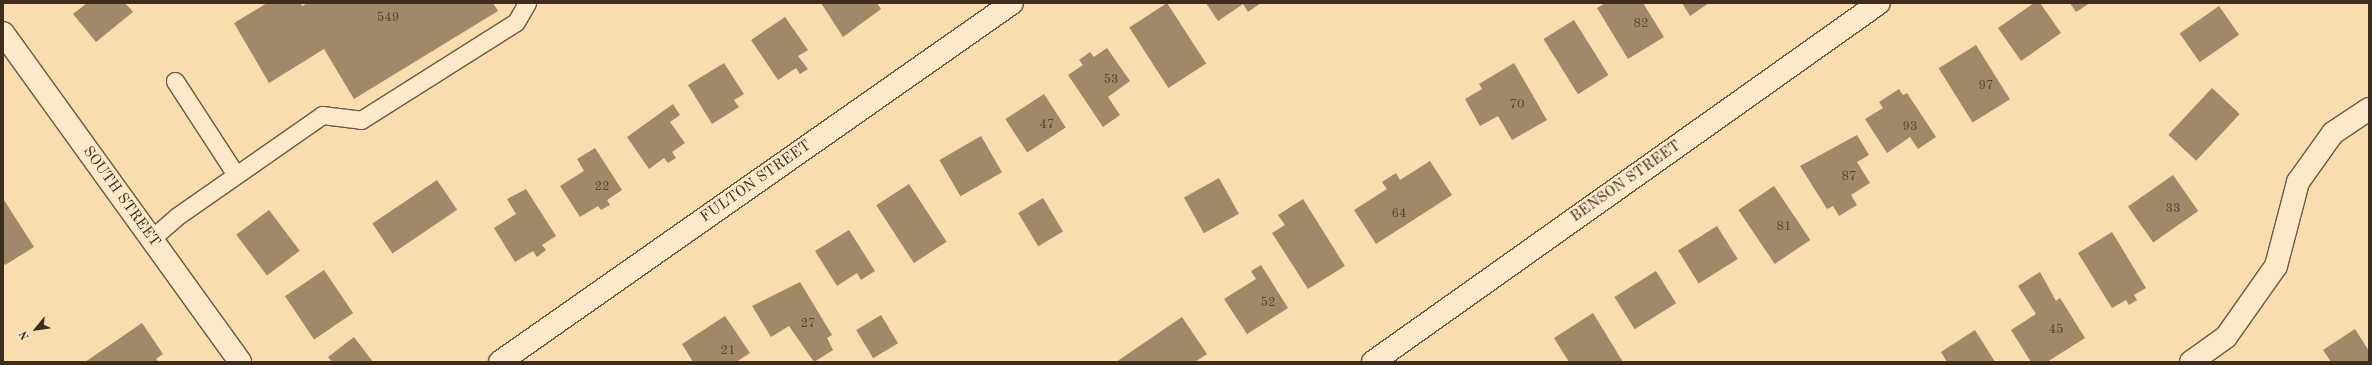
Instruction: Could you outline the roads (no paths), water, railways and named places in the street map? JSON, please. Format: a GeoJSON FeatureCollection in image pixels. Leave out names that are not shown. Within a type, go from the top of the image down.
{"type":"FeatureCollection","features":[{"type":"Feature","properties":{"kind":"street","name":"FULTON STREET"},"geometry":{"type":"LineString","coordinates":[[500,362],[1012,3]]}},
{"type":"Feature","properties":{"kind":"street","name":"BENSON STREET"},"geometry":{"type":"LineString","coordinates":[[1373,362],[1879,3]]}},
{"type":"Feature","properties":{"kind":"street","name":"SOUTH STREET"},"geometry":{"type":"LineString","coordinates":[[3,33],[240,362]]}},
{"type":"Feature","properties":{"kind":"street"},"geometry":{"type":"LineString","coordinates":[[2191,362],[2226,337],[2276,266],[2298,182],[2333,133],[2369,109]]}},
{"type":"Feature","properties":{"kind":"lane"},"geometry":{"type":"LineString","coordinates":[[151,239],[176,217],[322,115],[361,120],[516,22],[527,3]]}},
{"type":"Feature","properties":{"kind":"lane"},"geometry":{"type":"LineString","coordinates":[[175,81],[236,175]]}}]}
